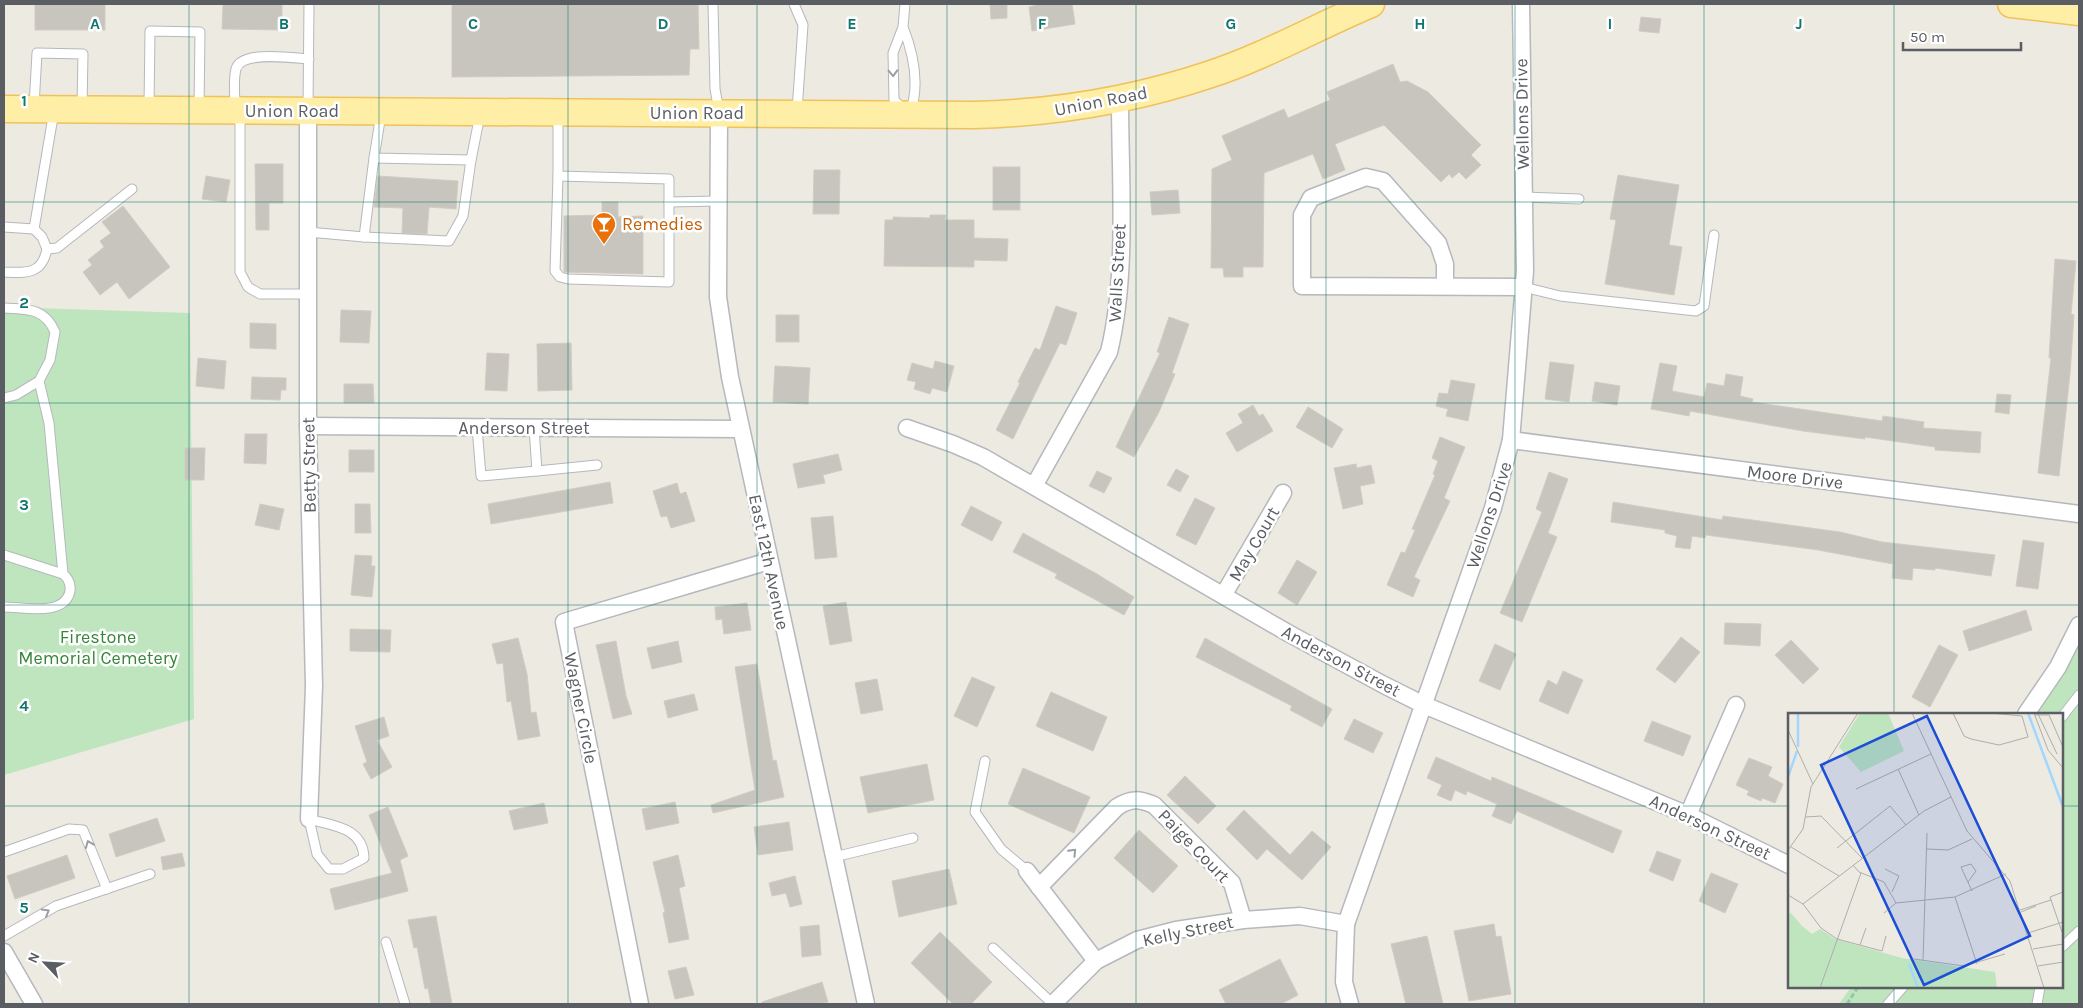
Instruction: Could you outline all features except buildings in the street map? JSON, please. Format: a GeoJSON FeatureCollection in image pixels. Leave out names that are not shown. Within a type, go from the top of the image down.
{"type":"FeatureCollection","features":[{"type":"Feature","properties":{"kind":"main road","name":"Union Road"},"geometry":{"type":"LineString","coordinates":[[4,109],[909,115],[1028,113],[1120,100],[1213,74],[1371,4]]}},
{"type":"Feature","properties":{"kind":"main road"},"geometry":{"type":"LineString","coordinates":[[2011,4],[2065,9]]}},
{"type":"Feature","properties":{"kind":"street","name":"Wellons Drive"},"geometry":{"type":"LineString","coordinates":[[1350,1004],[1344,982],[1346,924],[1493,508],[1511,440],[1524,287],[1521,4]]}},
{"type":"Feature","properties":{"kind":"street","name":"Walls Street"},"geometry":{"type":"LineString","coordinates":[[1034,486],[1109,352],[1115,327],[1120,276],[1120,100]]}},
{"type":"Feature","properties":{"kind":"street","name":"Betty Street"},"geometry":{"type":"LineString","coordinates":[[308,111],[308,426],[314,686],[309,819]]}},
{"type":"Feature","properties":{"kind":"street","name":"East 12th Avenue"},"geometry":{"type":"LineString","coordinates":[[719,114],[718,297],[740,429],[866,1004]]}},
{"type":"Feature","properties":{"kind":"street"},"geometry":{"type":"LineString","coordinates":[[1444,286],[1445,264],[1438,243],[1383,181],[1366,177],[1311,198],[1302,215],[1302,286],[1524,287]]}},
{"type":"Feature","properties":{"kind":"street","name":"Anderson Street"},"geometry":{"type":"LineString","coordinates":[[308,426],[740,429]]}},
{"type":"Feature","properties":{"kind":"street","name":"Anderson Street"},"geometry":{"type":"LineString","coordinates":[[907,428],[953,444],[1034,486],[1224,594],[1288,633],[1424,705],[1688,815],[1788,865]]}},
{"type":"Feature","properties":{"kind":"street","name":"Moore Drive"},"geometry":{"type":"LineString","coordinates":[[1511,440],[2079,514]]}},
{"type":"Feature","properties":{"kind":"street","name":"May Court"},"geometry":{"type":"LineString","coordinates":[[1224,594],[1283,493]]}},
{"type":"Feature","properties":{"kind":"street","name":"Wagner Circle"},"geometry":{"type":"LineString","coordinates":[[640,1004],[564,622],[769,561]]}},
{"type":"Feature","properties":{"kind":"street"},"geometry":{"type":"LineString","coordinates":[[2027,713],[2058,667],[2079,624]]}},
{"type":"Feature","properties":{"kind":"street"},"geometry":{"type":"LineString","coordinates":[[1688,815],[1736,705]]}},
{"type":"Feature","properties":{"kind":"street","name":"Paige Court"},"geometry":{"type":"LineString","coordinates":[[1039,887],[1117,807],[1128,800],[1141,799],[1154,805],[1232,883],[1243,920]]}},
{"type":"Feature","properties":{"kind":"street"},"geometry":{"type":"LineString","coordinates":[[1027,871],[1096,961]]}},
{"type":"Feature","properties":{"kind":"street","name":"Kelly Street"},"geometry":{"type":"LineString","coordinates":[[1053,1004],[1096,961],[1137,940],[1176,930],[1243,920],[1300,916],[1346,924]]}},
{"type":"Feature","properties":{"kind":"street"},"geometry":{"type":"LineString","coordinates":[[4,952],[34,1004]]}},
{"type":"Feature","properties":{"kind":"lane"},"geometry":{"type":"LineString","coordinates":[[308,111],[309,4]]}},
{"type":"Feature","properties":{"kind":"lane"},"geometry":{"type":"LineString","coordinates":[[713,4],[714,89],[719,114]]}},
{"type":"Feature","properties":{"kind":"lane"},"geometry":{"type":"LineString","coordinates":[[794,4],[803,25],[797,114]]}},
{"type":"Feature","properties":{"kind":"lane"},"geometry":{"type":"LineString","coordinates":[[903,27],[913,53],[915,100],[909,115],[894,100],[893,53],[903,27],[905,4]]}},
{"type":"Feature","properties":{"kind":"lane"},"geometry":{"type":"LineString","coordinates":[[149,110],[150,31],[200,32],[199,110]]}},
{"type":"Feature","properties":{"kind":"lane"},"geometry":{"type":"LineString","coordinates":[[34,229],[44,109],[37,53],[83,54],[82,109]]}},
{"type":"Feature","properties":{"kind":"lane"},"geometry":{"type":"LineString","coordinates":[[308,294],[260,294],[248,287],[240,272],[236,69],[241,61],[250,57],[309,59]]}},
{"type":"Feature","properties":{"kind":"lane"},"geometry":{"type":"LineString","coordinates":[[364,237],[381,111]]}},
{"type":"Feature","properties":{"kind":"lane"},"geometry":{"type":"LineString","coordinates":[[308,232],[364,237],[449,240],[463,216],[471,160],[481,112]]}},
{"type":"Feature","properties":{"kind":"lane"},"geometry":{"type":"LineString","coordinates":[[558,112],[555,271],[560,277],[568,280],[669,282],[669,179],[558,176]]}},
{"type":"Feature","properties":{"kind":"lane"},"geometry":{"type":"LineString","coordinates":[[374,158],[471,160]]}},
{"type":"Feature","properties":{"kind":"lane"},"geometry":{"type":"LineString","coordinates":[[47,249],[52,250],[61,246],[132,188]]}},
{"type":"Feature","properties":{"kind":"lane"},"geometry":{"type":"LineString","coordinates":[[1524,197],[1579,198]]}},
{"type":"Feature","properties":{"kind":"lane"},"geometry":{"type":"LineString","coordinates":[[670,202],[718,201]]}},
{"type":"Feature","properties":{"kind":"lane"},"geometry":{"type":"LineString","coordinates":[[4,227],[34,229],[42,237],[47,249],[45,259],[38,268],[30,273],[4,272]]}},
{"type":"Feature","properties":{"kind":"lane"},"geometry":{"type":"LineString","coordinates":[[1524,287],[1560,296],[1696,311],[1704,306],[1714,235]]}},
{"type":"Feature","properties":{"kind":"lane"},"geometry":{"type":"LineString","coordinates":[[4,308],[32,310],[50,320],[56,337],[50,360],[38,381],[16,395],[4,398]]}},
{"type":"Feature","properties":{"kind":"lane"},"geometry":{"type":"LineString","coordinates":[[38,381],[49,423],[62,574]]}},
{"type":"Feature","properties":{"kind":"lane"},"geometry":{"type":"LineString","coordinates":[[477,427],[480,476],[597,465]]}},
{"type":"Feature","properties":{"kind":"lane"},"geometry":{"type":"LineString","coordinates":[[534,428],[536,471]]}},
{"type":"Feature","properties":{"kind":"lane"},"geometry":{"type":"LineString","coordinates":[[4,555],[62,574],[70,582],[70,588],[62,605],[49,608],[4,607]]}},
{"type":"Feature","properties":{"kind":"lane"},"geometry":{"type":"LineString","coordinates":[[2063,716],[2079,696]]}},
{"type":"Feature","properties":{"kind":"lane"},"geometry":{"type":"LineString","coordinates":[[985,761],[976,812],[1001,849],[1027,871]]}},
{"type":"Feature","properties":{"kind":"lane"},"geometry":{"type":"LineString","coordinates":[[309,819],[344,829],[356,836],[363,846],[364,858],[343,869],[328,869],[317,854],[309,819]]}},
{"type":"Feature","properties":{"kind":"lane"},"geometry":{"type":"LineString","coordinates":[[4,852],[69,829],[83,830],[107,889]]}},
{"type":"Feature","properties":{"kind":"lane"},"geometry":{"type":"LineString","coordinates":[[834,857],[913,838]]}},
{"type":"Feature","properties":{"kind":"lane"},"geometry":{"type":"LineString","coordinates":[[4,936],[56,906],[150,874]]}},
{"type":"Feature","properties":{"kind":"lane"},"geometry":{"type":"LineString","coordinates":[[2063,946],[2079,931]]}},
{"type":"Feature","properties":{"kind":"lane"},"geometry":{"type":"LineString","coordinates":[[386,942],[405,1004]]}},
{"type":"Feature","properties":{"kind":"lane"},"geometry":{"type":"LineString","coordinates":[[993,948],[1053,1004]]}},
{"type":"Feature","properties":{"kind":"lane"},"geometry":{"type":"LineString","coordinates":[[1888,1004],[1902,988]]}},
{"type":"Feature","properties":{"kind":"lane"},"geometry":{"type":"LineString","coordinates":[[2037,1004],[2040,988]]}},
{"type":"Feature","properties":{"kind":"path"},"geometry":{"type":"LineString","coordinates":[[1847,1004],[1857,988]]}},
{"type":"Feature","properties":{"kind":"green space","name":"Firestone Memorial Cemetery"},"geometry":{"type":"Polygon","coordinates":[[[4,307],[190,313],[194,719],[4,775],[4,307]]]}},
{"type":"Feature","properties":{"kind":"green space"},"geometry":{"type":"Polygon","coordinates":[[[2079,641],[2079,1004],[1839,1004],[1850,988],[2063,988],[2063,713],[2035,713],[2079,641]]]}},
{"type":"Feature","properties":{"kind":"place","name":"Remedies"},"geometry":{"type":"Point","coordinates":[604,245]}}]}
